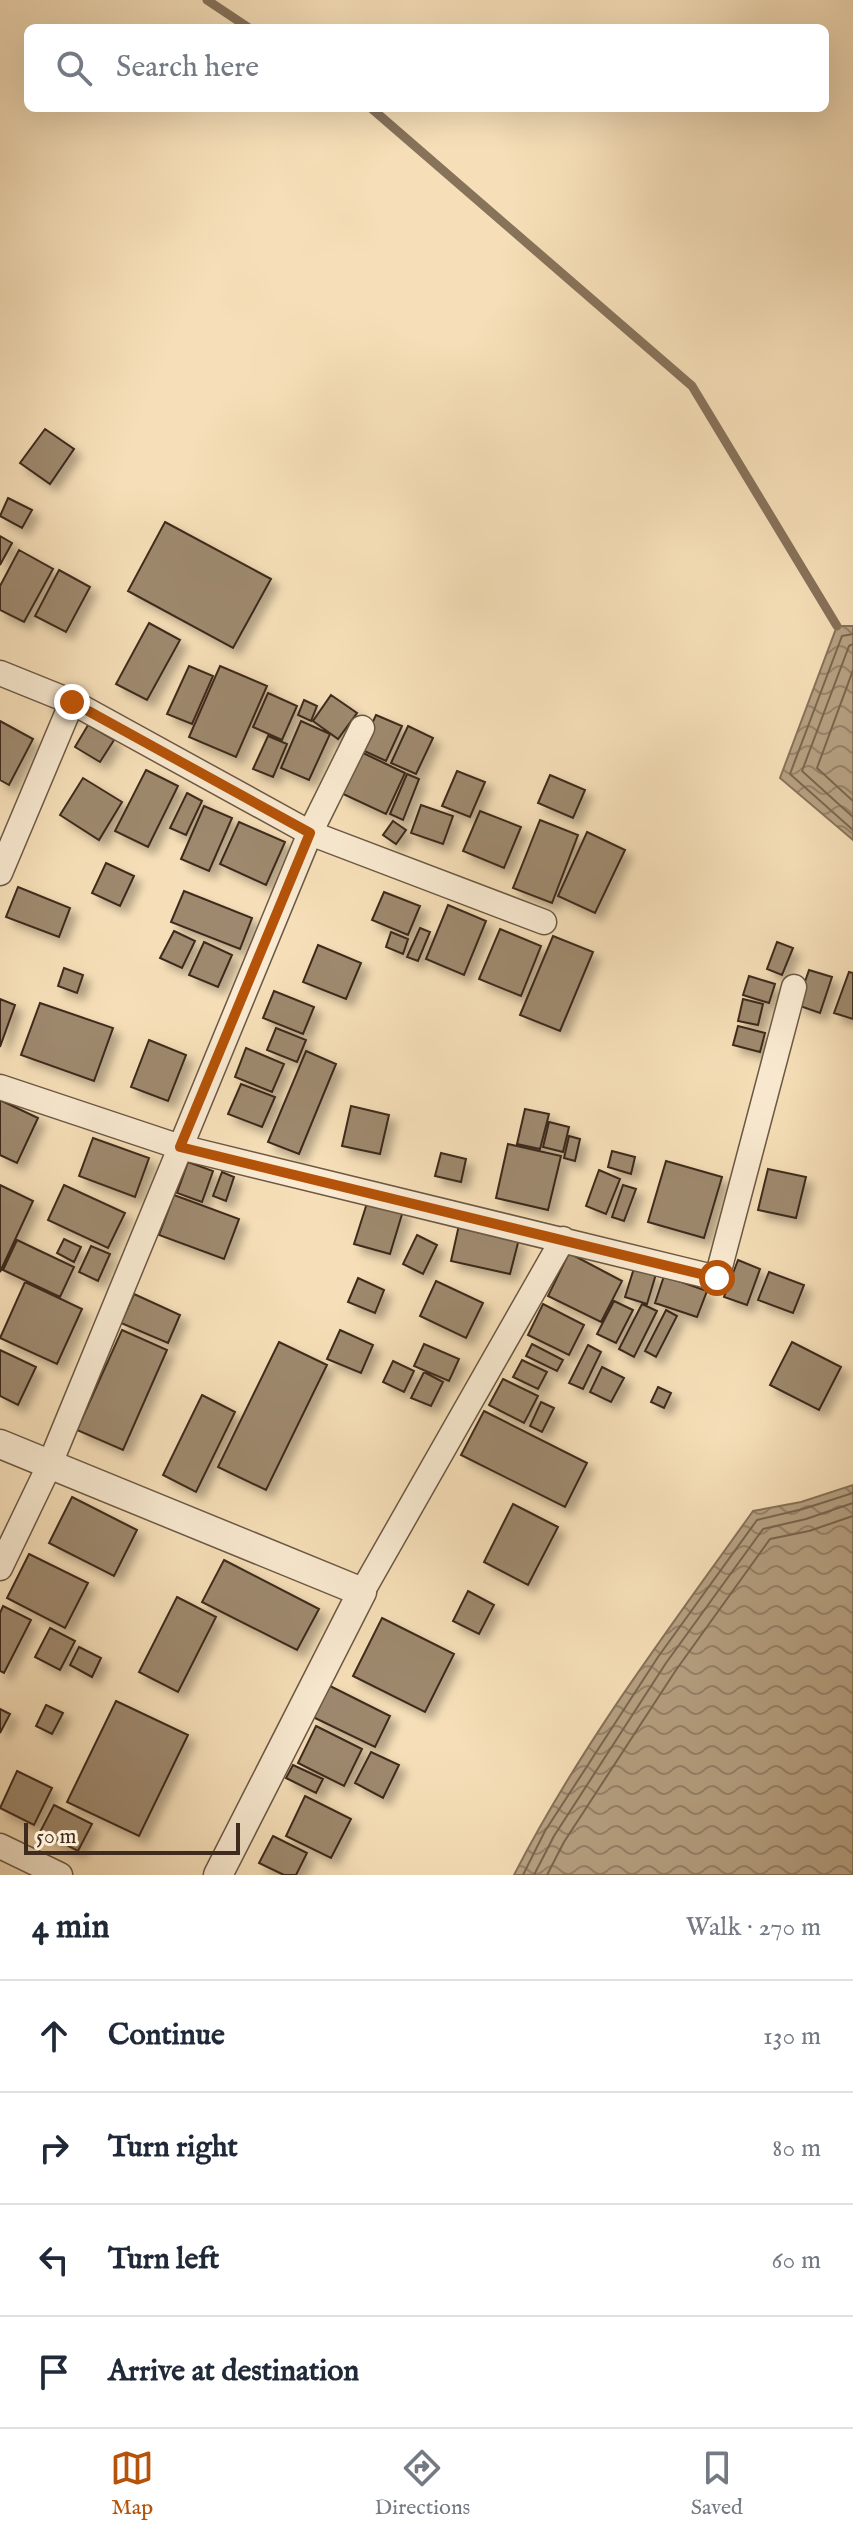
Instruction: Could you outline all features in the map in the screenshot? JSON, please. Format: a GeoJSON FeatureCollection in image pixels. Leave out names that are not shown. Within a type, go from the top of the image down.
{"type":"FeatureCollection","features":[{"type":"Feature","properties":{"kind":"street"},"geometry":{"type":"LineString","coordinates":[[0,673],[72,702],[310,833],[544,922]]}},
{"type":"Feature","properties":{"kind":"street"},"geometry":{"type":"LineString","coordinates":[[0,873],[72,702]]}},
{"type":"Feature","properties":{"kind":"street"},"geometry":{"type":"LineString","coordinates":[[0,1568],[49,1466],[310,833],[362,728]]}},
{"type":"Feature","properties":{"kind":"street"},"geometry":{"type":"LineString","coordinates":[[0,1087],[180,1147],[717,1278],[794,987]]}},
{"type":"Feature","properties":{"kind":"street"},"geometry":{"type":"LineString","coordinates":[[218,1875],[362,1592],[563,1239]]}},
{"type":"Feature","properties":{"kind":"street"},"geometry":{"type":"LineString","coordinates":[[0,1444],[362,1592]]}},
{"type":"Feature","properties":{"kind":"street"},"geometry":{"type":"LineString","coordinates":[[0,1846],[60,1875]]}},
{"type":"Feature","properties":{"kind":"water"},"geometry":{"type":"Polygon","coordinates":[[[837,626],[853,626],[853,840],[780,778],[837,626]]]}},
{"type":"Feature","properties":{"kind":"water"},"geometry":{"type":"Polygon","coordinates":[[[853,1485],[853,1875],[514,1875],[596,1734],[753,1511],[801,1502],[853,1485]]]}},
{"type":"Feature","properties":{"kind":"building"},"geometry":{"type":"Polygon","coordinates":[[[45,429],[74,449],[50,484],[20,463],[45,429]]]}},
{"type":"Feature","properties":{"kind":"building"},"geometry":{"type":"Polygon","coordinates":[[[8,498],[32,510],[22,528],[0,516],[8,498]]]}},
{"type":"Feature","properties":{"kind":"building"},"geometry":{"type":"Polygon","coordinates":[[[165,522],[271,579],[233,648],[128,591],[165,522]]]}},
{"type":"Feature","properties":{"kind":"building"},"geometry":{"type":"Polygon","coordinates":[[[0,536],[12,543],[0,565],[0,536]]]}},
{"type":"Feature","properties":{"kind":"building"},"geometry":{"type":"Polygon","coordinates":[[[19,550],[53,569],[24,622],[0,610],[0,586],[19,550]]]}},
{"type":"Feature","properties":{"kind":"building"},"geometry":{"type":"Polygon","coordinates":[[[59,570],[90,587],[66,632],[35,616],[59,570]]]}},
{"type":"Feature","properties":{"kind":"building"},"geometry":{"type":"Polygon","coordinates":[[[149,623],[180,640],[147,700],[116,684],[149,623]]]}},
{"type":"Feature","properties":{"kind":"building"},"geometry":{"type":"Polygon","coordinates":[[[189,666],[213,676],[192,724],[167,714],[189,666]]]}},
{"type":"Feature","properties":{"kind":"building"},"geometry":{"type":"Polygon","coordinates":[[[220,666],[267,686],[236,757],[189,737],[220,666]]]}},
{"type":"Feature","properties":{"kind":"building"},"geometry":{"type":"Polygon","coordinates":[[[268,693],[297,706],[282,740],[253,727],[268,693]]]}},
{"type":"Feature","properties":{"kind":"building"},"geometry":{"type":"Polygon","coordinates":[[[331,695],[357,713],[338,739],[313,721],[331,695]]]}},
{"type":"Feature","properties":{"kind":"building"},"geometry":{"type":"Polygon","coordinates":[[[304,700],[317,706],[311,721],[298,715],[304,700]]]}},
{"type":"Feature","properties":{"kind":"building"},"geometry":{"type":"Polygon","coordinates":[[[376,715],[402,726],[386,761],[360,749],[376,715]]]}},
{"type":"Feature","properties":{"kind":"building"},"geometry":{"type":"Polygon","coordinates":[[[0,721],[33,739],[9,785],[0,780],[0,721]]]}},
{"type":"Feature","properties":{"kind":"building"},"geometry":{"type":"Polygon","coordinates":[[[301,721],[330,734],[309,780],[281,768],[301,721]]]}},
{"type":"Feature","properties":{"kind":"building"},"geometry":{"type":"Polygon","coordinates":[[[88,725],[114,740],[100,762],[75,747],[88,725]]]}},
{"type":"Feature","properties":{"kind":"building"},"geometry":{"type":"Polygon","coordinates":[[[408,726],[433,738],[416,774],[391,763],[408,726]]]}},
{"type":"Feature","properties":{"kind":"building"},"geometry":{"type":"Polygon","coordinates":[[[268,736],[287,744],[273,777],[253,769],[268,736]]]}},
{"type":"Feature","properties":{"kind":"building"},"geometry":{"type":"Polygon","coordinates":[[[361,752],[405,773],[386,814],[341,793],[361,752]]]}},
{"type":"Feature","properties":{"kind":"building"},"geometry":{"type":"Polygon","coordinates":[[[146,770],[178,786],[148,847],[115,831],[146,770]]]}},
{"type":"Feature","properties":{"kind":"building"},"geometry":{"type":"Polygon","coordinates":[[[457,771],[485,782],[470,817],[442,806],[457,771]]]}},
{"type":"Feature","properties":{"kind":"building"},"geometry":{"type":"Polygon","coordinates":[[[407,774],[419,779],[403,820],[390,814],[407,774]]]}},
{"type":"Feature","properties":{"kind":"building"},"geometry":{"type":"Polygon","coordinates":[[[550,775],[585,790],[573,818],[538,803],[550,775]]]}},
{"type":"Feature","properties":{"kind":"building"},"geometry":{"type":"Polygon","coordinates":[[[83,778],[122,802],[99,840],[60,815],[83,778]]]}},
{"type":"Feature","properties":{"kind":"building"},"geometry":{"type":"Polygon","coordinates":[[[187,793],[202,801],[186,835],[170,828],[187,793]]]}},
{"type":"Feature","properties":{"kind":"building"},"geometry":{"type":"Polygon","coordinates":[[[421,805],[453,816],[443,844],[411,833],[421,805]]]}},
{"type":"Feature","properties":{"kind":"building"},"geometry":{"type":"Polygon","coordinates":[[[204,806],[232,818],[209,871],[181,859],[204,806]]]}},
{"type":"Feature","properties":{"kind":"building"},"geometry":{"type":"Polygon","coordinates":[[[480,811],[521,827],[504,868],[463,851],[480,811]]]}},
{"type":"Feature","properties":{"kind":"building"},"geometry":{"type":"Polygon","coordinates":[[[540,820],[578,835],[552,903],[513,888],[540,820]]]}},
{"type":"Feature","properties":{"kind":"building"},"geometry":{"type":"Polygon","coordinates":[[[393,821],[406,830],[396,844],[383,835],[393,821]]]}},
{"type":"Feature","properties":{"kind":"building"},"geometry":{"type":"Polygon","coordinates":[[[239,822],[285,842],[266,885],[220,864],[239,822]]]}},
{"type":"Feature","properties":{"kind":"building"},"geometry":{"type":"Polygon","coordinates":[[[587,832],[625,850],[595,913],[558,896],[587,832]]]}},
{"type":"Feature","properties":{"kind":"building"},"geometry":{"type":"Polygon","coordinates":[[[106,863],[134,876],[120,906],[92,893],[106,863]]]}},
{"type":"Feature","properties":{"kind":"building"},"geometry":{"type":"Polygon","coordinates":[[[18,887],[70,908],[59,937],[6,917],[18,887]]]}},
{"type":"Feature","properties":{"kind":"building"},"geometry":{"type":"Polygon","coordinates":[[[184,891],[252,918],[240,949],[171,922],[184,891]]]}},
{"type":"Feature","properties":{"kind":"building"},"geometry":{"type":"Polygon","coordinates":[[[384,892],[420,906],[408,935],[372,920],[384,892]]]}},
{"type":"Feature","properties":{"kind":"building"},"geometry":{"type":"Polygon","coordinates":[[[448,905],[486,921],[464,975],[426,959],[448,905]]]}},
{"type":"Feature","properties":{"kind":"building"},"geometry":{"type":"Polygon","coordinates":[[[420,928],[430,932],[418,961],[407,957],[420,928]]]}},
{"type":"Feature","properties":{"kind":"building"},"geometry":{"type":"Polygon","coordinates":[[[500,929],[541,946],[521,996],[479,979],[500,929]]]}},
{"type":"Feature","properties":{"kind":"building"},"geometry":{"type":"Polygon","coordinates":[[[174,931],[195,941],[182,968],[160,958],[174,931]]]}},
{"type":"Feature","properties":{"kind":"building"},"geometry":{"type":"Polygon","coordinates":[[[391,932],[408,939],[403,954],[386,947],[391,932]]]}},
{"type":"Feature","properties":{"kind":"building"},"geometry":{"type":"Polygon","coordinates":[[[553,936],[593,952],[560,1031],[520,1015],[553,936]]]}},
{"type":"Feature","properties":{"kind":"building"},"geometry":{"type":"Polygon","coordinates":[[[204,942],[232,955],[218,987],[189,975],[204,942]]]}},
{"type":"Feature","properties":{"kind":"building"},"geometry":{"type":"Polygon","coordinates":[[[777,942],[793,948],[782,975],[767,969],[777,942]]]}},
{"type":"Feature","properties":{"kind":"building"},"geometry":{"type":"Polygon","coordinates":[[[318,945],[361,963],[346,999],[303,982],[318,945]]]}},
{"type":"Feature","properties":{"kind":"building"},"geometry":{"type":"Polygon","coordinates":[[[64,968],[83,975],[77,993],[58,986],[64,968]]]}},
{"type":"Feature","properties":{"kind":"building"},"geometry":{"type":"Polygon","coordinates":[[[809,970],[832,977],[820,1013],[797,1005],[809,970]]]}},
{"type":"Feature","properties":{"kind":"building"},"geometry":{"type":"Polygon","coordinates":[[[849,972],[853,973],[853,1019],[834,1013],[849,972]]]}},
{"type":"Feature","properties":{"kind":"building"},"geometry":{"type":"Polygon","coordinates":[[[749,976],[775,984],[769,1003],[743,995],[749,976]]]}},
{"type":"Feature","properties":{"kind":"building"},"geometry":{"type":"Polygon","coordinates":[[[274,991],[314,1007],[303,1034],[263,1018],[274,991]]]}},
{"type":"Feature","properties":{"kind":"building"},"geometry":{"type":"Polygon","coordinates":[[[0,999],[15,1005],[0,1047],[0,999]]]}},
{"type":"Feature","properties":{"kind":"building"},"geometry":{"type":"Polygon","coordinates":[[[743,999],[763,1004],[758,1025],[738,1021],[743,999]]]}},
{"type":"Feature","properties":{"kind":"building"},"geometry":{"type":"Polygon","coordinates":[[[40,1003],[113,1028],[94,1081],[21,1055],[40,1003]]]}},
{"type":"Feature","properties":{"kind":"building"},"geometry":{"type":"Polygon","coordinates":[[[738,1026],[765,1033],[760,1052],[733,1045],[738,1026]]]}},
{"type":"Feature","properties":{"kind":"building"},"geometry":{"type":"Polygon","coordinates":[[[276,1028],[306,1040],[297,1062],[267,1050],[276,1028]]]}},
{"type":"Feature","properties":{"kind":"building"},"geometry":{"type":"Polygon","coordinates":[[[149,1040],[186,1055],[168,1101],[131,1087],[149,1040]]]}},
{"type":"Feature","properties":{"kind":"building"},"geometry":{"type":"Polygon","coordinates":[[[246,1048],[284,1064],[272,1092],[235,1077],[246,1048]]]}},
{"type":"Feature","properties":{"kind":"building"},"geometry":{"type":"Polygon","coordinates":[[[306,1051],[336,1064],[299,1154],[268,1142],[306,1051]]]}},
{"type":"Feature","properties":{"kind":"building"},"geometry":{"type":"Polygon","coordinates":[[[241,1084],[275,1097],[262,1127],[228,1114],[241,1084]]]}},
{"type":"Feature","properties":{"kind":"building"},"geometry":{"type":"Polygon","coordinates":[[[0,1100],[38,1118],[17,1163],[0,1155],[0,1100]]]}},
{"type":"Feature","properties":{"kind":"building"},"geometry":{"type":"Polygon","coordinates":[[[351,1106],[389,1115],[380,1154],[342,1146],[351,1106]]]}},
{"type":"Feature","properties":{"kind":"building"},"geometry":{"type":"Polygon","coordinates":[[[525,1109],[549,1114],[540,1149],[517,1144],[525,1109]]]}},
{"type":"Feature","properties":{"kind":"building"},"geometry":{"type":"Polygon","coordinates":[[[549,1122],[569,1127],[563,1152],[543,1147],[549,1122]]]}},
{"type":"Feature","properties":{"kind":"building"},"geometry":{"type":"Polygon","coordinates":[[[569,1136],[580,1139],[575,1161],[564,1158],[569,1136]]]}},
{"type":"Feature","properties":{"kind":"building"},"geometry":{"type":"Polygon","coordinates":[[[93,1138],[149,1158],[135,1197],[79,1176],[93,1138]]]}},
{"type":"Feature","properties":{"kind":"building"},"geometry":{"type":"Polygon","coordinates":[[[508,1144],[561,1156],[548,1210],[496,1198],[508,1144]]]}},
{"type":"Feature","properties":{"kind":"building"},"geometry":{"type":"Polygon","coordinates":[[[612,1151],[635,1157],[631,1174],[608,1167],[612,1151]]]}},
{"type":"Feature","properties":{"kind":"building"},"geometry":{"type":"Polygon","coordinates":[[[441,1153],[466,1159],[461,1182],[435,1176],[441,1153]]]}},
{"type":"Feature","properties":{"kind":"building"},"geometry":{"type":"Polygon","coordinates":[[[666,1161],[722,1177],[704,1238],[648,1222],[666,1161]]]}},
{"type":"Feature","properties":{"kind":"building"},"geometry":{"type":"Polygon","coordinates":[[[188,1162],[213,1171],[202,1202],[177,1193],[188,1162]]]}},
{"type":"Feature","properties":{"kind":"building"},"geometry":{"type":"Polygon","coordinates":[[[768,1169],[806,1177],[796,1218],[758,1210],[768,1169]]]}},
{"type":"Feature","properties":{"kind":"building"},"geometry":{"type":"Polygon","coordinates":[[[599,1170],[620,1179],[606,1214],[586,1206],[599,1170]]]}},
{"type":"Feature","properties":{"kind":"building"},"geometry":{"type":"Polygon","coordinates":[[[222,1172],[234,1177],[226,1201],[213,1196],[222,1172]]]}},
{"type":"Feature","properties":{"kind":"building"},"geometry":{"type":"Polygon","coordinates":[[[0,1185],[33,1201],[0,1272],[0,1185]]]}},
{"type":"Feature","properties":{"kind":"building"},"geometry":{"type":"Polygon","coordinates":[[[64,1185],[125,1213],[108,1248],[48,1220],[64,1185]]]}},
{"type":"Feature","properties":{"kind":"building"},"geometry":{"type":"Polygon","coordinates":[[[623,1185],[636,1189],[624,1221],[612,1217],[623,1185]]]}},
{"type":"Feature","properties":{"kind":"building"},"geometry":{"type":"Polygon","coordinates":[[[174,1195],[239,1219],[224,1259],[159,1235],[174,1195]]]}},
{"type":"Feature","properties":{"kind":"building"},"geometry":{"type":"Polygon","coordinates":[[[368,1200],[403,1211],[390,1254],[354,1244],[368,1200]]]}},
{"type":"Feature","properties":{"kind":"building"},"geometry":{"type":"Polygon","coordinates":[[[459,1225],[519,1239],[510,1274],[451,1261],[459,1225]]]}},
{"type":"Feature","properties":{"kind":"building"},"geometry":{"type":"Polygon","coordinates":[[[417,1235],[437,1245],[423,1274],[403,1264],[417,1235]]]}},
{"type":"Feature","properties":{"kind":"building"},"geometry":{"type":"Polygon","coordinates":[[[64,1239],[81,1247],[74,1262],[57,1253],[64,1239]]]}},
{"type":"Feature","properties":{"kind":"building"},"geometry":{"type":"Polygon","coordinates":[[[17,1240],[74,1267],[60,1297],[3,1270],[17,1240]]]}},
{"type":"Feature","properties":{"kind":"building"},"geometry":{"type":"Polygon","coordinates":[[[91,1246],[110,1254],[98,1281],[79,1272],[91,1246]]]}},
{"type":"Feature","properties":{"kind":"building"},"geometry":{"type":"Polygon","coordinates":[[[569,1253],[622,1281],[601,1322],[548,1296],[569,1253]]]}},
{"type":"Feature","properties":{"kind":"building"},"geometry":{"type":"Polygon","coordinates":[[[738,1260],[760,1269],[747,1305],[724,1297],[738,1260]]]}},
{"type":"Feature","properties":{"kind":"building"},"geometry":{"type":"Polygon","coordinates":[[[634,1268],[656,1274],[647,1304],[625,1297],[634,1268]]]}},
{"type":"Feature","properties":{"kind":"building"},"geometry":{"type":"Polygon","coordinates":[[[769,1272],[804,1285],[793,1313],[758,1300],[769,1272]]]}},
{"type":"Feature","properties":{"kind":"building"},"geometry":{"type":"Polygon","coordinates":[[[664,1276],[707,1291],[697,1317],[655,1303],[664,1276]]]}},
{"type":"Feature","properties":{"kind":"building"},"geometry":{"type":"Polygon","coordinates":[[[358,1278],[384,1290],[375,1313],[348,1302],[358,1278]]]}},
{"type":"Feature","properties":{"kind":"building"},"geometry":{"type":"Polygon","coordinates":[[[436,1281],[483,1303],[466,1338],[420,1316],[436,1281]]]}},
{"type":"Feature","properties":{"kind":"building"},"geometry":{"type":"Polygon","coordinates":[[[25,1282],[82,1309],[57,1364],[0,1338],[25,1282]]]}},
{"type":"Feature","properties":{"kind":"building"},"geometry":{"type":"Polygon","coordinates":[[[134,1294],[180,1315],[168,1343],[121,1323],[134,1294]]]}},
{"type":"Feature","properties":{"kind":"building"},"geometry":{"type":"Polygon","coordinates":[[[614,1301],[633,1310],[616,1343],[597,1334],[614,1301]]]}},
{"type":"Feature","properties":{"kind":"building"},"geometry":{"type":"Polygon","coordinates":[[[543,1304],[584,1325],[569,1355],[528,1335],[543,1304]]]}},
{"type":"Feature","properties":{"kind":"building"},"geometry":{"type":"Polygon","coordinates":[[[642,1304],[657,1311],[634,1357],[619,1349],[642,1304]]]}},
{"type":"Feature","properties":{"kind":"building"},"geometry":{"type":"Polygon","coordinates":[[[666,1310],[677,1316],[656,1357],[645,1351],[666,1310]]]}},
{"type":"Feature","properties":{"kind":"building"},"geometry":{"type":"Polygon","coordinates":[[[122,1330],[167,1350],[123,1450],[77,1430],[122,1330]]]}},
{"type":"Feature","properties":{"kind":"building"},"geometry":{"type":"Polygon","coordinates":[[[340,1330],[373,1345],[361,1373],[327,1359],[340,1330]]]}},
{"type":"Feature","properties":{"kind":"building"},"geometry":{"type":"Polygon","coordinates":[[[279,1342],[327,1365],[266,1490],[218,1467],[279,1342]]]}},
{"type":"Feature","properties":{"kind":"building"},"geometry":{"type":"Polygon","coordinates":[[[792,1342],[841,1367],[819,1410],[770,1385],[792,1342]]]}},
{"type":"Feature","properties":{"kind":"building"},"geometry":{"type":"Polygon","coordinates":[[[424,1344],[459,1359],[449,1381],[414,1366],[424,1344]]]}},
{"type":"Feature","properties":{"kind":"building"},"geometry":{"type":"Polygon","coordinates":[[[532,1344],[563,1360],[557,1371],[526,1356],[532,1344]]]}},
{"type":"Feature","properties":{"kind":"building"},"geometry":{"type":"Polygon","coordinates":[[[588,1345],[601,1352],[583,1389],[569,1383],[588,1345]]]}},
{"type":"Feature","properties":{"kind":"building"},"geometry":{"type":"Polygon","coordinates":[[[0,1350],[36,1367],[18,1405],[0,1396],[0,1350]]]}},
{"type":"Feature","properties":{"kind":"building"},"geometry":{"type":"Polygon","coordinates":[[[522,1360],[547,1372],[538,1389],[513,1377],[522,1360]]]}},
{"type":"Feature","properties":{"kind":"building"},"geometry":{"type":"Polygon","coordinates":[[[393,1361],[414,1371],[404,1392],[383,1382],[393,1361]]]}},
{"type":"Feature","properties":{"kind":"building"},"geometry":{"type":"Polygon","coordinates":[[[602,1367],[624,1378],[611,1402],[590,1392],[602,1367]]]}},
{"type":"Feature","properties":{"kind":"building"},"geometry":{"type":"Polygon","coordinates":[[[424,1372],[443,1382],[431,1406],[411,1398],[424,1372]]]}},
{"type":"Feature","properties":{"kind":"building"},"geometry":{"type":"Polygon","coordinates":[[[503,1379],[538,1396],[524,1423],[489,1405],[503,1379]]]}},
{"type":"Feature","properties":{"kind":"building"},"geometry":{"type":"Polygon","coordinates":[[[658,1387],[671,1393],[664,1408],[651,1402],[658,1387]]]}},
{"type":"Feature","properties":{"kind":"building"},"geometry":{"type":"Polygon","coordinates":[[[202,1395],[235,1412],[196,1492],[163,1475],[202,1395]]]}},
{"type":"Feature","properties":{"kind":"building"},"geometry":{"type":"Polygon","coordinates":[[[541,1402],[554,1408],[542,1432],[530,1426],[541,1402]]]}},
{"type":"Feature","properties":{"kind":"building"},"geometry":{"type":"Polygon","coordinates":[[[484,1411],[587,1463],[565,1507],[461,1455],[484,1411]]]}},
{"type":"Feature","properties":{"kind":"building"},"geometry":{"type":"Polygon","coordinates":[[[72,1497],[137,1530],[114,1576],[49,1543],[72,1497]]]}},
{"type":"Feature","properties":{"kind":"building"},"geometry":{"type":"Polygon","coordinates":[[[513,1504],[558,1527],[528,1585],[484,1562],[513,1504]]]}},
{"type":"Feature","properties":{"kind":"building"},"geometry":{"type":"Polygon","coordinates":[[[29,1554],[88,1583],[65,1628],[7,1598],[29,1554]]]}},
{"type":"Feature","properties":{"kind":"building"},"geometry":{"type":"Polygon","coordinates":[[[224,1560],[319,1609],[297,1650],[202,1602],[224,1560]]]}},
{"type":"Feature","properties":{"kind":"building"},"geometry":{"type":"Polygon","coordinates":[[[468,1591],[494,1605],[479,1634],[453,1621],[468,1591]]]}},
{"type":"Feature","properties":{"kind":"building"},"geometry":{"type":"Polygon","coordinates":[[[177,1597],[216,1617],[178,1692],[139,1672],[177,1597]]]}},
{"type":"Feature","properties":{"kind":"building"},"geometry":{"type":"Polygon","coordinates":[[[3,1606],[31,1620],[4,1673],[0,1671],[0,1613],[3,1606]]]}},
{"type":"Feature","properties":{"kind":"building"},"geometry":{"type":"Polygon","coordinates":[[[382,1618],[454,1654],[425,1712],[353,1676],[382,1618]]]}},
{"type":"Feature","properties":{"kind":"building"},"geometry":{"type":"Polygon","coordinates":[[[50,1628],[75,1641],[60,1670],[35,1657],[50,1628]]]}},
{"type":"Feature","properties":{"kind":"building"},"geometry":{"type":"Polygon","coordinates":[[[79,1647],[101,1658],[92,1677],[70,1665],[79,1647]]]}},
{"type":"Feature","properties":{"kind":"building"},"geometry":{"type":"Polygon","coordinates":[[[330,1686],[390,1716],[375,1747],[313,1717],[330,1686]]]}},
{"type":"Feature","properties":{"kind":"building"},"geometry":{"type":"Polygon","coordinates":[[[116,1701],[188,1735],[139,1836],[67,1802],[116,1701]]]}},
{"type":"Feature","properties":{"kind":"building"},"geometry":{"type":"Polygon","coordinates":[[[46,1705],[63,1713],[52,1734],[36,1726],[46,1705]]]}},
{"type":"Feature","properties":{"kind":"building"},"geometry":{"type":"Polygon","coordinates":[[[0,1709],[10,1714],[0,1733],[0,1709]]]}},
{"type":"Feature","properties":{"kind":"building"},"geometry":{"type":"Polygon","coordinates":[[[316,1726],[362,1749],[344,1786],[298,1763],[316,1726]]]}},
{"type":"Feature","properties":{"kind":"building"},"geometry":{"type":"Polygon","coordinates":[[[371,1752],[399,1765],[383,1798],[355,1783],[371,1752]]]}},
{"type":"Feature","properties":{"kind":"building"},"geometry":{"type":"Polygon","coordinates":[[[293,1765],[323,1779],[316,1793],[286,1778],[293,1765]]]}},
{"type":"Feature","properties":{"kind":"building"},"geometry":{"type":"Polygon","coordinates":[[[17,1771],[52,1788],[34,1825],[0,1808],[17,1771]]]}},
{"type":"Feature","properties":{"kind":"building"},"geometry":{"type":"Polygon","coordinates":[[[305,1796],[351,1819],[331,1858],[286,1836],[305,1796]]]}},
{"type":"Feature","properties":{"kind":"building"},"geometry":{"type":"Polygon","coordinates":[[[54,1805],[92,1824],[78,1851],[40,1832],[54,1805]]]}},
{"type":"Feature","properties":{"kind":"building"},"geometry":{"type":"Polygon","coordinates":[[[273,1836],[307,1853],[296,1875],[284,1875],[259,1863],[273,1836]]]}},
{"type":"Feature","properties":{"kind":"waterway"},"geometry":{"type":"LineString","coordinates":[[207,0],[243,24]]}},
{"type":"Feature","properties":{"kind":"waterway"},"geometry":{"type":"LineString","coordinates":[[376,112],[692,386],[837,626]]}},
{"type":"Feature","properties":{"kind":"route"},"geometry":{"type":"LineString","coordinates":[[72,702],[310,833],[180,1147],[717,1278]]}}]}
